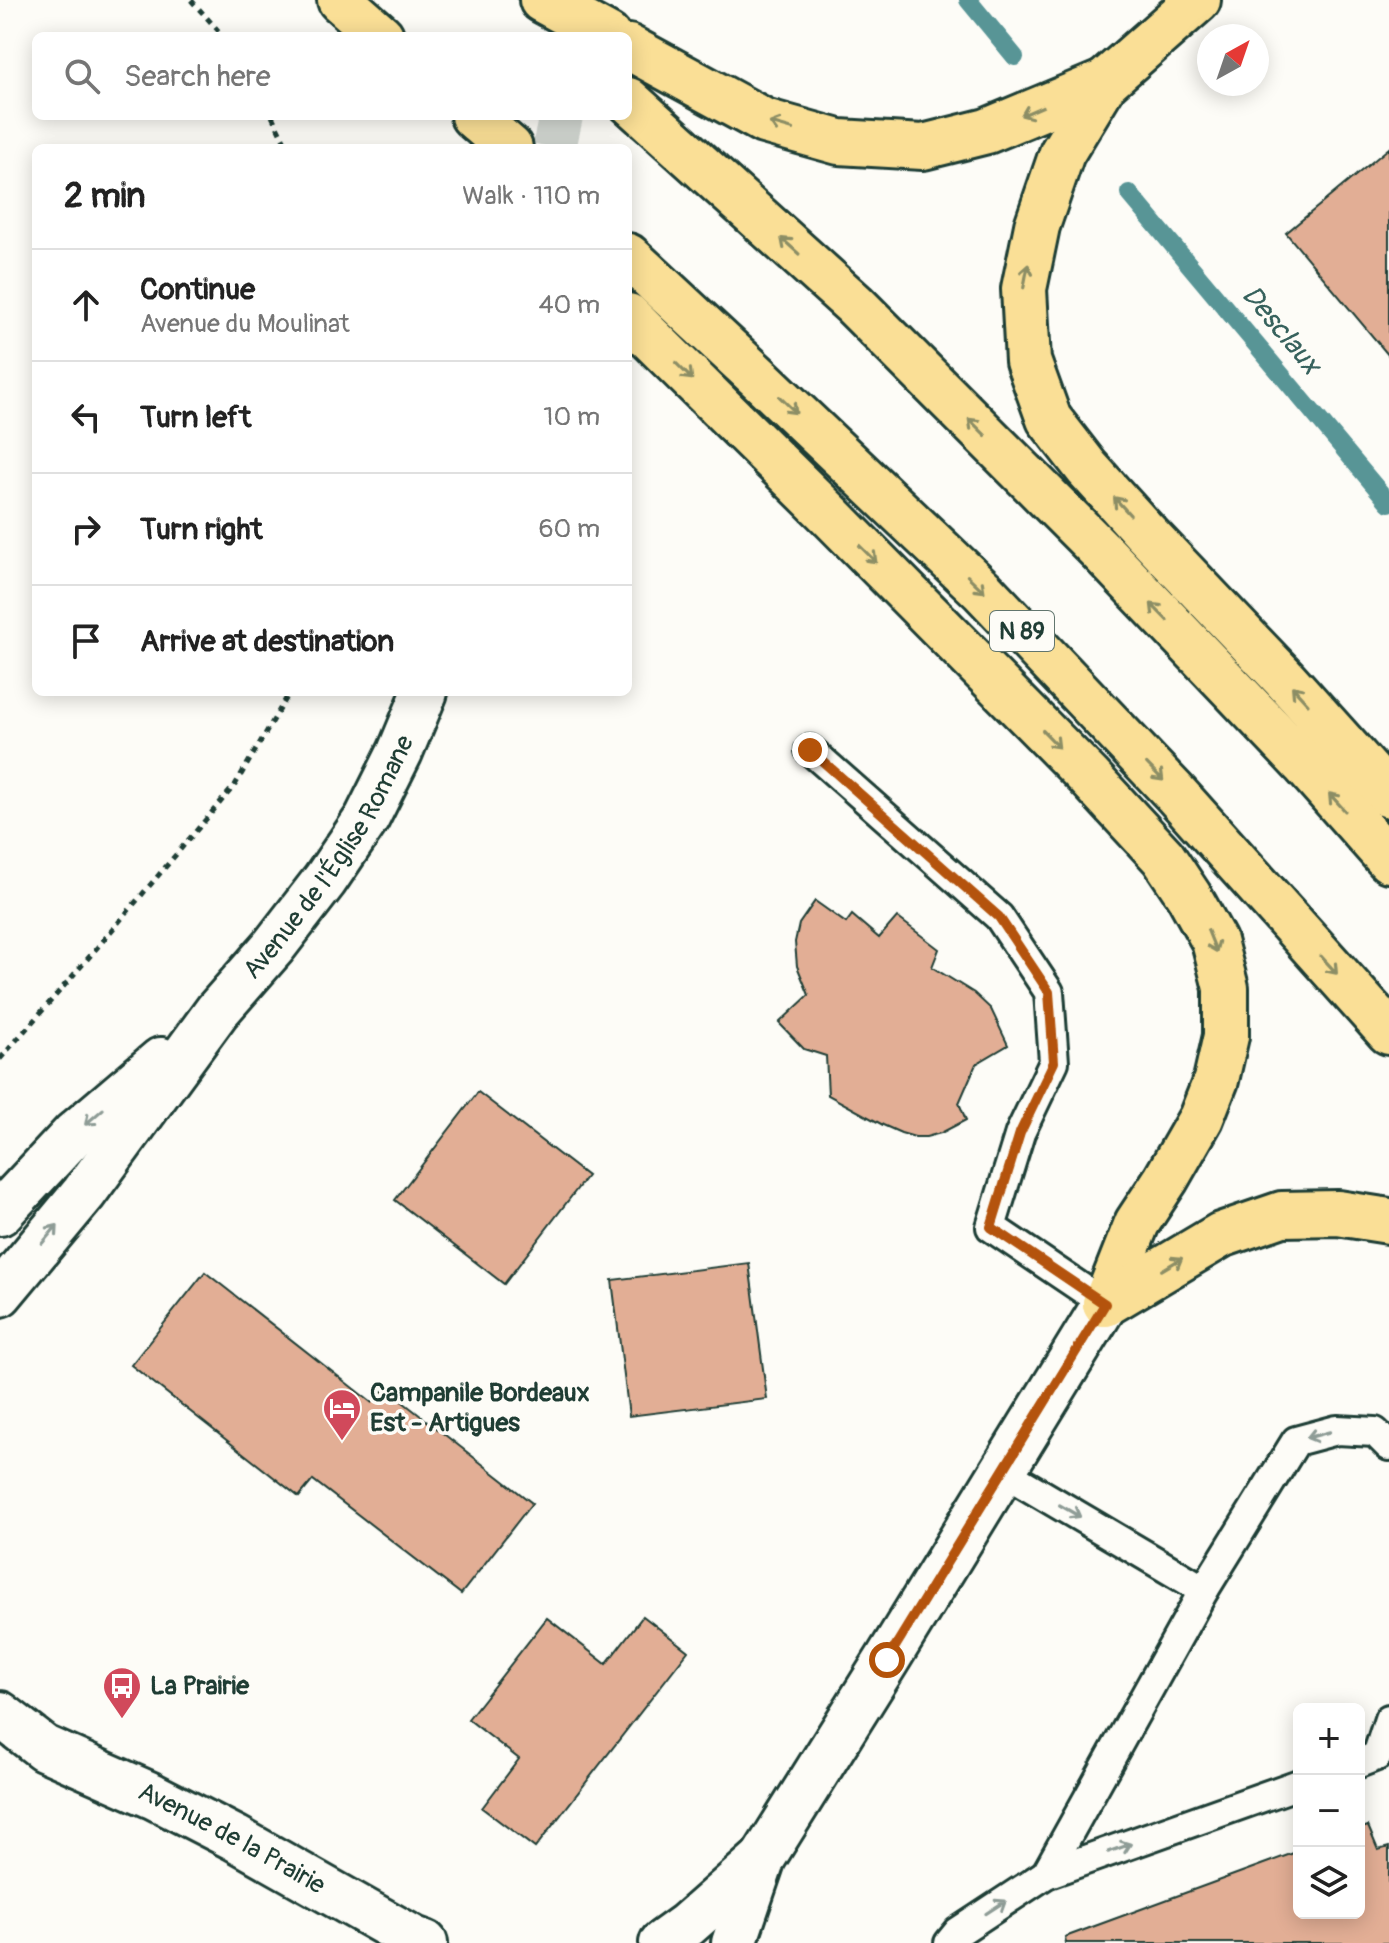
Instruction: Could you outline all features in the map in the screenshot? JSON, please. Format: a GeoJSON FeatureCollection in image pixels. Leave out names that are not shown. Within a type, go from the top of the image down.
{"type":"FeatureCollection","features":[{"type":"Feature","properties":{"kind":"highway"},"geometry":{"type":"LineString","coordinates":[[340,0],[376,32]]}},
{"type":"Feature","properties":{"kind":"highway"},"geometry":{"type":"LineString","coordinates":[[512,0],[549,32]]}},
{"type":"Feature","properties":{"kind":"highway"},"geometry":{"type":"LineString","coordinates":[[542,0],[601,32]]}},
{"type":"Feature","properties":{"kind":"highway"},"geometry":{"type":"LineString","coordinates":[[1198,0],[1105,82],[1062,153],[1037,226],[1024,289],[1028,361],[1049,419],[1087,468],[1389,795]]}},
{"type":"Feature","properties":{"kind":"highway"},"geometry":{"type":"LineString","coordinates":[[632,49],[764,121],[839,142],[923,147],[987,131],[1105,82]]}},
{"type":"Feature","properties":{"kind":"highway"},"geometry":{"type":"LineString","coordinates":[[632,104],[865,315],[1100,550],[1304,764],[1389,860]]}},
{"type":"Feature","properties":{"kind":"highway"},"geometry":{"type":"LineString","coordinates":[[478,120],[505,144]]}},
{"type":"Feature","properties":{"kind":"highway","name":"N 89"},"geometry":{"type":"LineString","coordinates":[[632,260],[983,591],[1174,792],[1389,1032]]}},
{"type":"Feature","properties":{"kind":"highway"},"geometry":{"type":"LineString","coordinates":[[632,320],[1089,777],[1163,857],[1214,941],[1226,988],[1226,1036],[1216,1080],[1201,1118],[1137,1223],[1105,1304]]}},
{"type":"Feature","properties":{"kind":"highway"},"geometry":{"type":"LineString","coordinates":[[1105,1304],[1221,1235],[1282,1214],[1338,1213],[1389,1221]]}},
{"type":"Feature","properties":{"kind":"street","name":"Avenue de l'Église Romane"},"geometry":{"type":"LineString","coordinates":[[0,1294],[84,1193],[217,1011],[274,946],[325,880],[367,818],[423,696]]}},
{"type":"Feature","properties":{"kind":"street","name":"Avenue de l'Église Romane"},"geometry":{"type":"LineString","coordinates":[[0,1213],[74,1134],[217,1011]]}},
{"type":"Feature","properties":{"kind":"street"},"geometry":{"type":"LineString","coordinates":[[734,1943],[763,1858],[1105,1304]]}},
{"type":"Feature","properties":{"kind":"street","name":"Avenue de la Prairie"},"geometry":{"type":"LineString","coordinates":[[0,1714],[44,1748],[153,1796],[235,1838],[419,1942]]}},
{"type":"Feature","properties":{"kind":"street","name":"Avenue de la Prairie"},"geometry":{"type":"LineString","coordinates":[[0,1743],[44,1748]]}},
{"type":"Feature","properties":{"kind":"street"},"geometry":{"type":"LineString","coordinates":[[662,1943],[763,1858]]}},
{"type":"Feature","properties":{"kind":"lane"},"geometry":{"type":"LineString","coordinates":[[810,750],[999,917],[1049,992],[1054,1062],[1020,1133],[991,1227],[1105,1304]]}},
{"type":"Feature","properties":{"kind":"lane"},"geometry":{"type":"LineString","coordinates":[[1046,1874],[1204,1590],[1296,1441],[1337,1430],[1375,1432],[1389,1446]]}},
{"type":"Feature","properties":{"kind":"lane"},"geometry":{"type":"LineString","coordinates":[[1002,1471],[1204,1590]]}},
{"type":"Feature","properties":{"kind":"lane"},"geometry":{"type":"LineString","coordinates":[[1375,1760],[1389,1719]]}},
{"type":"Feature","properties":{"kind":"lane"},"geometry":{"type":"LineString","coordinates":[[949,1943],[958,1932],[1046,1874],[1293,1786]]}},
{"type":"Feature","properties":{"kind":"path"},"geometry":{"type":"LineString","coordinates":[[191,0],[219,32]]}},
{"type":"Feature","properties":{"kind":"path"},"geometry":{"type":"LineString","coordinates":[[274,120],[286,144]]}},
{"type":"Feature","properties":{"kind":"path"},"geometry":{"type":"LineString","coordinates":[[0,1059],[235,785],[288,696]]}},
{"type":"Feature","properties":{"kind":"building"},"geometry":{"type":"Polygon","coordinates":[[[1389,148],[1389,356],[1286,233],[1389,148]]]}},
{"type":"Feature","properties":{"kind":"building"},"geometry":{"type":"Polygon","coordinates":[[[815,901],[846,923],[852,915],[879,938],[897,917],[939,949],[932,967],[974,993],[991,1009],[1008,1045],[976,1064],[959,1103],[966,1120],[941,1133],[915,1137],[883,1125],[828,1095],[826,1056],[804,1049],[779,1023],[809,995],[797,966],[795,942],[799,924],[815,901]]]}},
{"type":"Feature","properties":{"kind":"building"},"geometry":{"type":"Polygon","coordinates":[[[478,1092],[587,1176],[504,1284],[395,1200],[478,1092]]]}},
{"type":"Feature","properties":{"kind":"building"},"geometry":{"type":"Polygon","coordinates":[[[749,1263],[767,1399],[629,1416],[612,1280],[749,1263]]]}},
{"type":"Feature","properties":{"kind":"building","name":"Campanile Bordeaux Est - Artigues"},"geometry":{"type":"Polygon","coordinates":[[[205,1272],[372,1403],[385,1388],[532,1503],[461,1594],[313,1480],[299,1497],[131,1365],[205,1272]]]}},
{"type":"Feature","properties":{"kind":"building"},"geometry":{"type":"Polygon","coordinates":[[[643,1616],[688,1651],[535,1848],[482,1808],[519,1759],[468,1719],[547,1618],[606,1664],[643,1616]]]}},
{"type":"Feature","properties":{"kind":"building"},"geometry":{"type":"Polygon","coordinates":[[[1368,1826],[1378,1850],[1389,1847],[1389,1943],[1066,1943],[1065,1937],[1293,1853],[1293,1919],[1365,1919],[1365,1827],[1368,1826]]]}},
{"type":"Feature","properties":{"kind":"waterway","name":"Desclaux"},"geometry":{"type":"LineString","coordinates":[[968,0],[1015,57]]}},
{"type":"Feature","properties":{"kind":"waterway","name":"Desclaux"},"geometry":{"type":"LineString","coordinates":[[1129,193],[1389,503]]}},
{"type":"Feature","properties":{"kind":"tunnel"},"geometry":{"type":"LineString","coordinates":[[555,144],[560,120]]}},
{"type":"Feature","properties":{"kind":"place","name":"Campanile Bordeaux Est - Artigues"},"geometry":{"type":"Point","coordinates":[342,1442]}},
{"type":"Feature","properties":{"kind":"place","name":"La Prairie"},"geometry":{"type":"Point","coordinates":[122,1720]}},
{"type":"Feature","properties":{"kind":"route"},"geometry":{"type":"LineString","coordinates":[[810,750],[999,917],[1049,992],[1054,1062],[1020,1133],[991,1227],[1105,1304],[887,1660]]}}]}
